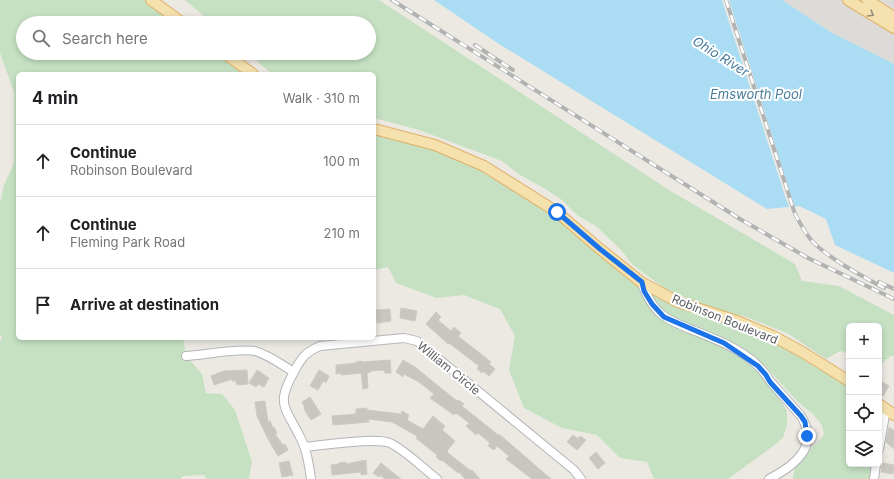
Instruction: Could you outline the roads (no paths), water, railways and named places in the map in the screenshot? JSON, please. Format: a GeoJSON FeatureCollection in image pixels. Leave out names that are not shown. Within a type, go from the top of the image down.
{"type":"FeatureCollection","features":[{"type":"Feature","properties":{"kind":"main road"},"geometry":{"type":"LineString","coordinates":[[151,0],[173,16]]}},
{"type":"Feature","properties":{"kind":"main road"},"geometry":{"type":"LineString","coordinates":[[848,0],[894,28]]}},
{"type":"Feature","properties":{"kind":"main road"},"geometry":{"type":"LineString","coordinates":[[867,0],[894,17]]}},
{"type":"Feature","properties":{"kind":"main road"},"geometry":{"type":"LineString","coordinates":[[881,9],[894,9]]}},
{"type":"Feature","properties":{"kind":"main road"},"geometry":{"type":"LineString","coordinates":[[233,60],[249,72]]}},
{"type":"Feature","properties":{"kind":"main road","name":"Robinson Boulevard"},"geometry":{"type":"LineString","coordinates":[[376,130],[435,145],[484,166],[557,212],[600,249],[642,282],[678,302],[773,336],[846,379]]}},
{"type":"Feature","properties":{"kind":"street"},"geometry":{"type":"LineString","coordinates":[[642,282],[648,298],[664,317],[724,343],[745,356],[758,366],[805,422],[807,430],[806,446],[802,455],[796,463],[769,479]]}},
{"type":"Feature","properties":{"kind":"street","name":"William Circle"},"geometry":{"type":"LineString","coordinates":[[311,479],[304,447],[286,412],[284,403],[284,392],[302,357],[310,350],[320,346],[404,338],[411,339],[423,346],[568,465],[581,479]]}},
{"type":"Feature","properties":{"kind":"street"},"geometry":{"type":"LineString","coordinates":[[186,356],[254,351],[263,354],[294,372]]}},
{"type":"Feature","properties":{"kind":"street"},"geometry":{"type":"LineString","coordinates":[[882,432],[886,409]]}},
{"type":"Feature","properties":{"kind":"street"},"geometry":{"type":"LineString","coordinates":[[304,447],[384,441],[396,446],[437,479]]}},
{"type":"Feature","properties":{"kind":"street"},"geometry":{"type":"LineString","coordinates":[[874,479],[876,467]]}},
{"type":"Feature","properties":{"kind":"water","name":"Emsworth Pool"},"geometry":{"type":"Polygon","coordinates":[[[434,0],[782,0],[832,33],[894,64],[894,273],[835,245],[826,219],[799,206],[767,209],[499,44],[434,0]]]}},
{"type":"Feature","properties":{"kind":"railway"},"geometry":{"type":"LineString","coordinates":[[392,0],[740,219],[808,258],[894,299]]}},
{"type":"Feature","properties":{"kind":"railway"},"geometry":{"type":"LineString","coordinates":[[726,0],[795,214],[807,235],[827,254],[884,288]]}},
{"type":"Feature","properties":{"kind":"railway"},"geometry":{"type":"LineString","coordinates":[[475,45],[513,70]]}},
{"type":"Feature","properties":{"kind":"railway"},"geometry":{"type":"LineString","coordinates":[[879,282],[894,289]]}},
{"type":"Feature","properties":{"kind":"water label","name":"Ohio River"},"geometry":{"type":"Point","coordinates":[721,56]}}]}
